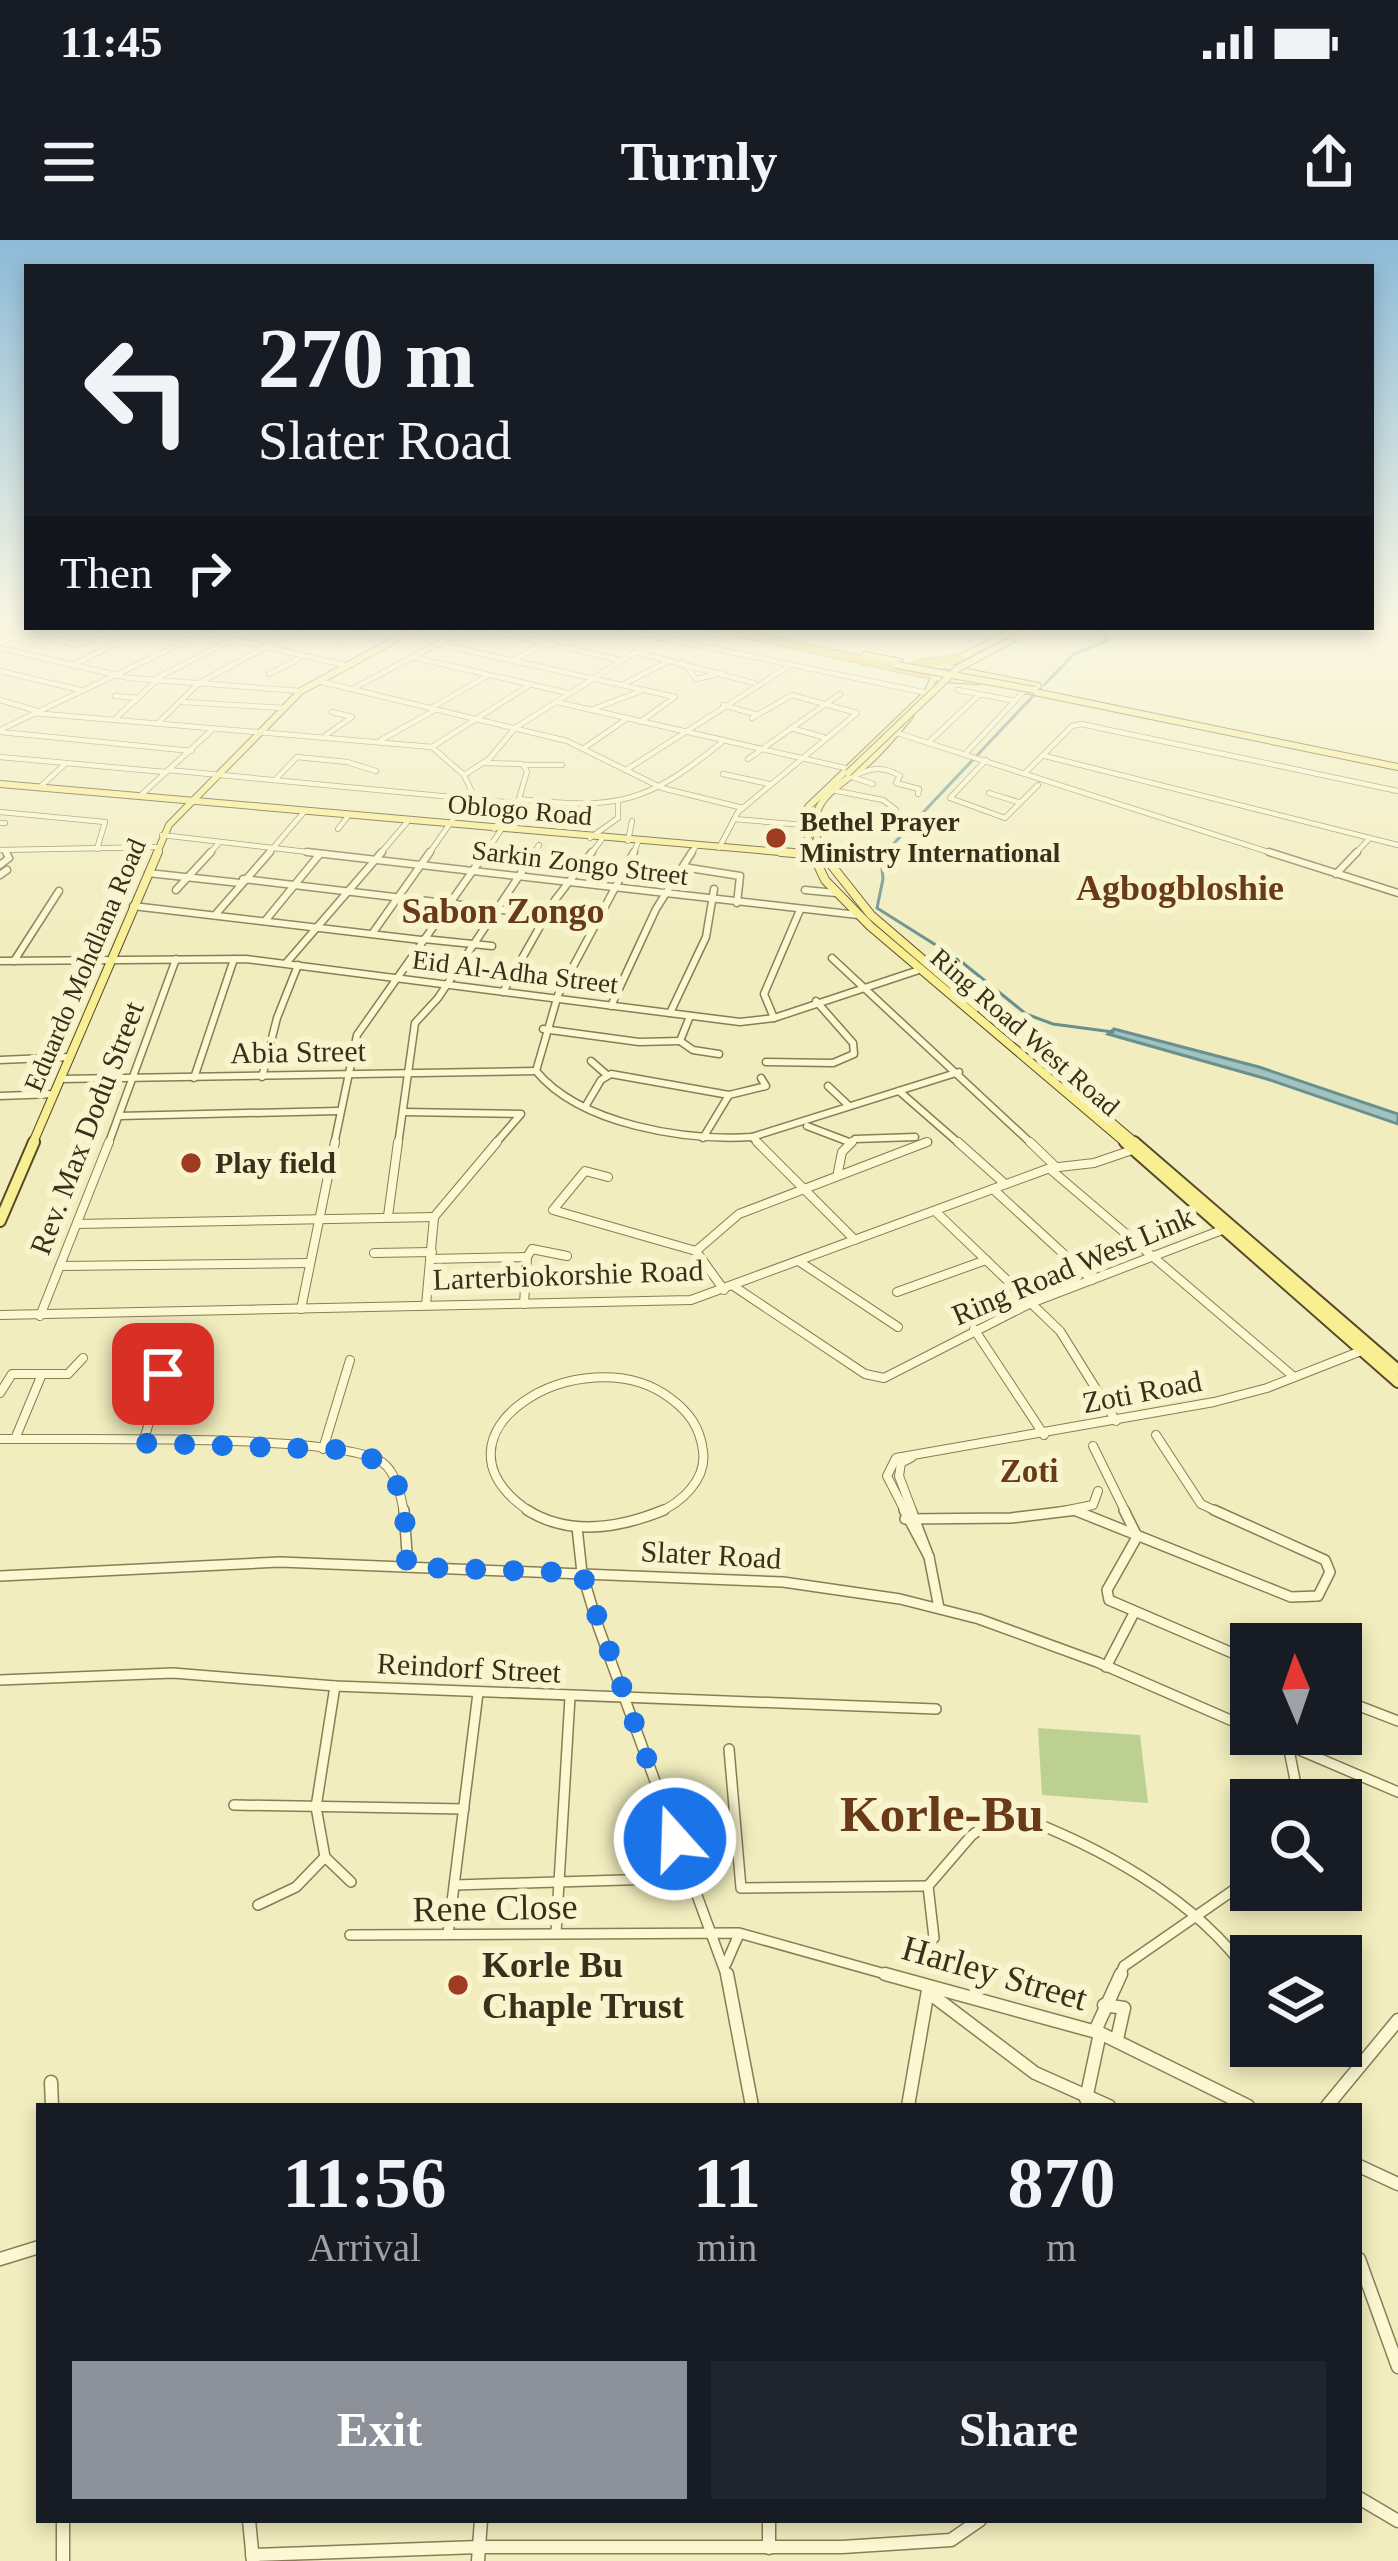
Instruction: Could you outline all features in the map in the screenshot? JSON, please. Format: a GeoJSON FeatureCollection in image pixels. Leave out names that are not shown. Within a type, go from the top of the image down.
{"type":"FeatureCollection","features":[{"type":"Feature","properties":{"kind":"main road"},"geometry":{"type":"LineString","coordinates":[[812,818],[830,790],[885,731]]}},
{"type":"Feature","properties":{"kind":"main road"},"geometry":{"type":"LineString","coordinates":[[804,825],[813,800],[888,731]]}},
{"type":"Feature","properties":{"kind":"main road"},"geometry":{"type":"LineString","coordinates":[[1224,731],[1398,765]]}},
{"type":"Feature","properties":{"kind":"main road"},"geometry":{"type":"LineString","coordinates":[[1237,731],[1398,765]]}},
{"type":"Feature","properties":{"kind":"main road","name":"Eduardo Mohdlana Road"},"geometry":{"type":"LineString","coordinates":[[0,1221],[162,836],[190,800],[259,733]]}},
{"type":"Feature","properties":{"kind":"main road"},"geometry":{"type":"LineString","coordinates":[[845,774],[855,772],[897,733],[912,736]]}},
{"type":"Feature","properties":{"kind":"main road","name":"Oblogo Road"},"geometry":{"type":"LineString","coordinates":[[0,784],[817,858]]}},
{"type":"Feature","properties":{"kind":"main road","name":"Ring Road West Road"},"geometry":{"type":"LineString","coordinates":[[812,818],[817,858],[866,910],[1136,1150],[1143,1163],[1398,1382]]}},
{"type":"Feature","properties":{"kind":"main road","name":"Ring Road West Road"},"geometry":{"type":"LineString","coordinates":[[804,825],[808,844],[848,907],[1119,1141],[1136,1150]]}},
{"type":"Feature","properties":{"kind":"main road"},"geometry":{"type":"LineString","coordinates":[[790,854],[808,844]]}},
{"type":"Feature","properties":{"kind":"main road"},"geometry":{"type":"LineString","coordinates":[[1119,1141],[1118,1156],[1143,1163]]}},
{"type":"Feature","properties":{"kind":"main road"},"geometry":{"type":"LineString","coordinates":[[1136,1150],[1398,1370]]}},
{"type":"Feature","properties":{"kind":"street"},"geometry":{"type":"LineString","coordinates":[[12,731],[191,751]]}},
{"type":"Feature","properties":{"kind":"street"},"geometry":{"type":"LineString","coordinates":[[140,796],[211,731]]}},
{"type":"Feature","properties":{"kind":"street"},"geometry":{"type":"LineString","coordinates":[[244,731],[432,747],[464,775],[472,791],[469,797],[372,934]]}},
{"type":"Feature","properties":{"kind":"street"},"geometry":{"type":"LineString","coordinates":[[325,736],[332,731]]}},
{"type":"Feature","properties":{"kind":"street"},"geometry":{"type":"LineString","coordinates":[[380,741],[396,731]]}},
{"type":"Feature","properties":{"kind":"street"},"geometry":{"type":"LineString","coordinates":[[432,747],[455,731]]}},
{"type":"Feature","properties":{"kind":"street"},"geometry":{"type":"LineString","coordinates":[[464,775],[484,763],[512,731]]}},
{"type":"Feature","properties":{"kind":"street"},"geometry":{"type":"LineString","coordinates":[[526,731],[584,748],[662,788],[743,808]]}},
{"type":"Feature","properties":{"kind":"street"},"geometry":{"type":"LineString","coordinates":[[584,748],[609,731]]}},
{"type":"Feature","properties":{"kind":"street"},"geometry":{"type":"LineString","coordinates":[[748,759],[786,731]]}},
{"type":"Feature","properties":{"kind":"street"},"geometry":{"type":"LineString","coordinates":[[803,731],[824,737]]}},
{"type":"Feature","properties":{"kind":"street"},"geometry":{"type":"LineString","coordinates":[[718,848],[743,808],[832,731]]}},
{"type":"Feature","properties":{"kind":"street"},"geometry":{"type":"LineString","coordinates":[[891,731],[897,733]]}},
{"type":"Feature","properties":{"kind":"street"},"geometry":{"type":"LineString","coordinates":[[929,742],[940,731]]}},
{"type":"Feature","properties":{"kind":"street"},"geometry":{"type":"LineString","coordinates":[[967,754],[988,731]]}},
{"type":"Feature","properties":{"kind":"street"},"geometry":{"type":"LineString","coordinates":[[1026,772],[1067,731]]}},
{"type":"Feature","properties":{"kind":"street"},"geometry":{"type":"LineString","coordinates":[[1115,731],[1398,791]]}},
{"type":"Feature","properties":{"kind":"street"},"geometry":{"type":"LineString","coordinates":[[1184,746],[1198,731]]}},
{"type":"Feature","properties":{"kind":"street"},"geometry":{"type":"LineString","coordinates":[[626,770],[680,732],[798,758],[873,784]]}},
{"type":"Feature","properties":{"kind":"street"},"geometry":{"type":"LineString","coordinates":[[912,736],[1398,893]]}},
{"type":"Feature","properties":{"kind":"street"},"geometry":{"type":"LineString","coordinates":[[0,757],[583,806],[662,788],[723,741]]}},
{"type":"Feature","properties":{"kind":"street"},"geometry":{"type":"LineString","coordinates":[[1043,756],[1398,845]]}},
{"type":"Feature","properties":{"kind":"street"},"geometry":{"type":"LineString","coordinates":[[275,780],[297,758],[346,762],[376,771]]}},
{"type":"Feature","properties":{"kind":"street"},"geometry":{"type":"LineString","coordinates":[[984,759],[950,799],[1005,818],[1038,785]]}},
{"type":"Feature","properties":{"kind":"street"},"geometry":{"type":"LineString","coordinates":[[484,763],[562,765]]}},
{"type":"Feature","properties":{"kind":"street"},"geometry":{"type":"LineString","coordinates":[[40,787],[65,764]]}},
{"type":"Feature","properties":{"kind":"street"},"geometry":{"type":"LineString","coordinates":[[301,1309],[338,1111],[360,1028],[517,801],[527,778],[524,765]]}},
{"type":"Feature","properties":{"kind":"street"},"geometry":{"type":"LineString","coordinates":[[845,774],[874,767],[899,773],[896,783],[919,789],[919,794]]}},
{"type":"Feature","properties":{"kind":"street"},"geometry":{"type":"LineString","coordinates":[[723,774],[770,785]]}},
{"type":"Feature","properties":{"kind":"street"},"geometry":{"type":"LineString","coordinates":[[830,790],[883,800],[896,810]]}},
{"type":"Feature","properties":{"kind":"street"},"geometry":{"type":"LineString","coordinates":[[989,793],[1018,802]]}},
{"type":"Feature","properties":{"kind":"street"},"geometry":{"type":"LineString","coordinates":[[590,838],[618,818],[618,801]]}},
{"type":"Feature","properties":{"kind":"street"},"geometry":{"type":"LineString","coordinates":[[0,812],[105,822],[97,849]]}},
{"type":"Feature","properties":{"kind":"street"},"geometry":{"type":"LineString","coordinates":[[214,916],[304,812]]}},
{"type":"Feature","properties":{"kind":"street"},"geometry":{"type":"LineString","coordinates":[[338,829],[348,816]]}},
{"type":"Feature","properties":{"kind":"street"},"geometry":{"type":"LineString","coordinates":[[812,818],[877,821]]}},
{"type":"Feature","properties":{"kind":"street"},"geometry":{"type":"LineString","coordinates":[[733,819],[804,825]]}},
{"type":"Feature","properties":{"kind":"street"},"geometry":{"type":"LineString","coordinates":[[854,820],[859,829],[886,830]]}},
{"type":"Feature","properties":{"kind":"street"},"geometry":{"type":"LineString","coordinates":[[286,963],[408,821]]}},
{"type":"Feature","properties":{"kind":"street"},"geometry":{"type":"LineString","coordinates":[[632,821],[633,841],[617,888],[595,921],[543,1029],[536,1071],[551,1093],[585,1107],[703,1138],[752,1137],[959,1072]]}},
{"type":"Feature","properties":{"kind":"street","name":"Sarkin Zongo Street"},"geometry":{"type":"LineString","coordinates":[[162,836],[858,915]]}},
{"type":"Feature","properties":{"kind":"street"},"geometry":{"type":"LineString","coordinates":[[1336,874],[1370,838]]}},
{"type":"Feature","properties":{"kind":"street"},"geometry":{"type":"LineString","coordinates":[[503,992],[546,915],[602,839]]}},
{"type":"Feature","properties":{"kind":"street"},"geometry":{"type":"LineString","coordinates":[[176,890],[220,842]]}},
{"type":"Feature","properties":{"kind":"street"},"geometry":{"type":"LineString","coordinates":[[388,1216],[415,1024],[539,845]]}},
{"type":"Feature","properties":{"kind":"street"},"geometry":{"type":"LineString","coordinates":[[611,1006],[666,894],[696,846]]}},
{"type":"Feature","properties":{"kind":"street"},"geometry":{"type":"LineString","coordinates":[[2,850],[158,847]]}},
{"type":"Feature","properties":{"kind":"street"},"geometry":{"type":"LineString","coordinates":[[2,850],[9,858],[2,868]]}},
{"type":"Feature","properties":{"kind":"street"},"geometry":{"type":"LineString","coordinates":[[265,921],[320,854]]}},
{"type":"Feature","properties":{"kind":"street"},"geometry":{"type":"LineString","coordinates":[[817,858],[867,855]]}},
{"type":"Feature","properties":{"kind":"street"},"geometry":{"type":"LineString","coordinates":[[683,867],[740,875],[736,903]]}},
{"type":"Feature","properties":{"kind":"street"},"geometry":{"type":"LineString","coordinates":[[146,873],[294,884],[595,921]]}},
{"type":"Feature","properties":{"kind":"street"},"geometry":{"type":"LineString","coordinates":[[670,1013],[706,937],[714,889]]}},
{"type":"Feature","properties":{"kind":"street"},"geometry":{"type":"LineString","coordinates":[[805,890],[836,893]]}},
{"type":"Feature","properties":{"kind":"street"},"geometry":{"type":"LineString","coordinates":[[14,961],[23,940],[48,914],[58,892]]}},
{"type":"Feature","properties":{"kind":"street"},"geometry":{"type":"LineString","coordinates":[[133,906],[493,946]]}},
{"type":"Feature","properties":{"kind":"street"},"geometry":{"type":"LineString","coordinates":[[836,913],[848,907]]}},
{"type":"Feature","properties":{"kind":"street"},"geometry":{"type":"LineString","coordinates":[[773,1018],[764,994],[800,910]]}},
{"type":"Feature","properties":{"kind":"street"},"geometry":{"type":"LineString","coordinates":[[832,958],[959,1072],[1151,1257],[1295,1378]]}},
{"type":"Feature","properties":{"kind":"street","name":"Rev. Max Dodu Street"},"geometry":{"type":"LineString","coordinates":[[42,1315],[176,959]]}},
{"type":"Feature","properties":{"kind":"street"},"geometry":{"type":"LineString","coordinates":[[194,1078],[234,959]]}},
{"type":"Feature","properties":{"kind":"street","name":"Eid Al-Adha Street"},"geometry":{"type":"LineString","coordinates":[[0,961],[234,959],[286,963],[748,1022],[773,1018],[918,966]]}},
{"type":"Feature","properties":{"kind":"street"},"geometry":{"type":"LineString","coordinates":[[262,1077],[277,1018],[298,965]]}},
{"type":"Feature","properties":{"kind":"street"},"geometry":{"type":"LineString","coordinates":[[766,1062],[833,1063],[854,1054],[853,1043],[816,1001]]}},
{"type":"Feature","properties":{"kind":"street"},"geometry":{"type":"LineString","coordinates":[[680,1041],[690,1016]]}},
{"type":"Feature","properties":{"kind":"street"},"geometry":{"type":"LineString","coordinates":[[543,1029],[639,1042],[680,1041],[693,1050],[719,1054]]}},
{"type":"Feature","properties":{"kind":"street"},"geometry":{"type":"LineString","coordinates":[[0,1060],[70,1058]]}},
{"type":"Feature","properties":{"kind":"street"},"geometry":{"type":"LineString","coordinates":[[591,1061],[607,1075],[729,1095],[763,1089],[766,1086],[760,1078]]}},
{"type":"Feature","properties":{"kind":"street","name":"Abia Street"},"geometry":{"type":"LineString","coordinates":[[61,1079],[536,1071]]}},
{"type":"Feature","properties":{"kind":"street"},"geometry":{"type":"LineString","coordinates":[[585,1107],[607,1075]]}},
{"type":"Feature","properties":{"kind":"street"},"geometry":{"type":"LineString","coordinates":[[828,1086],[848,1105]]}},
{"type":"Feature","properties":{"kind":"street"},"geometry":{"type":"LineString","coordinates":[[898,1090],[1006,1184]]}},
{"type":"Feature","properties":{"kind":"street"},"geometry":{"type":"LineString","coordinates":[[0,1096],[54,1094]]}},
{"type":"Feature","properties":{"kind":"street"},"geometry":{"type":"LineString","coordinates":[[703,1138],[729,1095]]}},
{"type":"Feature","properties":{"kind":"street"},"geometry":{"type":"LineString","coordinates":[[119,1116],[338,1111]]}},
{"type":"Feature","properties":{"kind":"street"},"geometry":{"type":"LineString","coordinates":[[404,1112],[521,1114],[434,1217],[426,1305]]}},
{"type":"Feature","properties":{"kind":"street"},"geometry":{"type":"LineString","coordinates":[[807,1126],[849,1142],[872,1136],[916,1137]]}},
{"type":"Feature","properties":{"kind":"street"},"geometry":{"type":"LineString","coordinates":[[752,1137],[855,1240]]}},
{"type":"Feature","properties":{"kind":"street"},"geometry":{"type":"LineString","coordinates":[[838,1173],[849,1142]]}},
{"type":"Feature","properties":{"kind":"street"},"geometry":{"type":"LineString","coordinates":[[696,1251],[739,1214],[928,1142]]}},
{"type":"Feature","properties":{"kind":"street","name":"Larterbiokorshie Road"},"geometry":{"type":"LineString","coordinates":[[0,1316],[691,1300],[1053,1167],[1136,1150]]}},
{"type":"Feature","properties":{"kind":"street"},"geometry":{"type":"LineString","coordinates":[[608,1177],[585,1171],[553,1210],[696,1251],[724,1290]]}},
{"type":"Feature","properties":{"kind":"street"},"geometry":{"type":"LineString","coordinates":[[993,1189],[1092,1280]]}},
{"type":"Feature","properties":{"kind":"street"},"geometry":{"type":"LineString","coordinates":[[934,1211],[1060,1331],[1117,1420]]}},
{"type":"Feature","properties":{"kind":"street"},"geometry":{"type":"LineString","coordinates":[[77,1223],[434,1217]]}},
{"type":"Feature","properties":{"kind":"street","name":"Ring Road West Link"},"geometry":{"type":"LineString","coordinates":[[734,1286],[878,1378],[898,1374],[974,1329],[1031,1303],[1222,1230]]}},
{"type":"Feature","properties":{"kind":"street"},"geometry":{"type":"LineString","coordinates":[[524,1304],[527,1258],[532,1249],[567,1256]]}},
{"type":"Feature","properties":{"kind":"street"},"geometry":{"type":"LineString","coordinates":[[374,1253],[527,1258]]}},
{"type":"Feature","properties":{"kind":"street"},"geometry":{"type":"LineString","coordinates":[[897,1292],[986,1260]]}},
{"type":"Feature","properties":{"kind":"street"},"geometry":{"type":"LineString","coordinates":[[799,1261],[898,1327]]}},
{"type":"Feature","properties":{"kind":"street"},"geometry":{"type":"LineString","coordinates":[[61,1266],[308,1263]]}},
{"type":"Feature","properties":{"kind":"street"},"geometry":{"type":"LineString","coordinates":[[974,1329],[1044,1436]]}},
{"type":"Feature","properties":{"kind":"street"},"geometry":{"type":"LineString","coordinates":[[143,1443],[172,1343]]}},
{"type":"Feature","properties":{"kind":"street","name":"Zoti Road"},"geometry":{"type":"LineString","coordinates":[[939,1608],[928,1557],[911,1519],[898,1470],[908,1459],[1214,1402],[1363,1351]]}},
{"type":"Feature","properties":{"kind":"street"},"geometry":{"type":"LineString","coordinates":[[0,1394],[12,1374],[68,1373],[83,1358]]}},
{"type":"Feature","properties":{"kind":"street"},"geometry":{"type":"LineString","coordinates":[[323,1449],[350,1360]]}},
{"type":"Feature","properties":{"kind":"street"},"geometry":{"type":"LineString","coordinates":[[15,1439],[42,1374]]}},
{"type":"Feature","properties":{"kind":"street"},"geometry":{"type":"LineString","coordinates":[[618,1376],[650,1383],[676,1397],[696,1419],[704,1441],[700,1470],[684,1494],[658,1513],[593,1528],[534,1516],[497,1484],[489,1448],[499,1423],[527,1396],[568,1379],[618,1376]]}},
{"type":"Feature","properties":{"kind":"street"},"geometry":{"type":"LineString","coordinates":[[1074,1510],[1298,1599],[1318,1596],[1330,1572],[1318,1555],[1201,1504],[1156,1435]]}},
{"type":"Feature","properties":{"kind":"street"},"geometry":{"type":"LineString","coordinates":[[0,1439],[349,1450],[385,1464],[402,1502],[407,1567]]}},
{"type":"Feature","properties":{"kind":"street"},"geometry":{"type":"LineString","coordinates":[[1093,1445],[1137,1537]]}},
{"type":"Feature","properties":{"kind":"street"},"geometry":{"type":"LineString","coordinates":[[911,1519],[1011,1518],[1074,1510],[1093,1505],[1097,1491]]}},
{"type":"Feature","properties":{"kind":"street"},"geometry":{"type":"LineString","coordinates":[[577,1528],[582,1573],[725,1965],[751,2103]]}},
{"type":"Feature","properties":{"kind":"street"},"geometry":{"type":"LineString","coordinates":[[581,1548],[593,1528]]}},
{"type":"Feature","properties":{"kind":"street"},"geometry":{"type":"LineString","coordinates":[[1137,1537],[1106,1595],[1134,1613],[1230,1652]]}},
{"type":"Feature","properties":{"kind":"street","name":"Slater Road"},"geometry":{"type":"LineString","coordinates":[[0,1576],[262,1562],[783,1582],[939,1608],[1106,1666],[1230,1720]]}},
{"type":"Feature","properties":{"kind":"street"},"geometry":{"type":"LineString","coordinates":[[1106,1666],[1134,1613]]}},
{"type":"Feature","properties":{"kind":"street","name":"Reindorf Street"},"geometry":{"type":"LineString","coordinates":[[0,1680],[173,1673],[335,1687],[936,1709]]}},
{"type":"Feature","properties":{"kind":"street"},"geometry":{"type":"LineString","coordinates":[[335,1687],[316,1807],[325,1857],[351,1882]]}},
{"type":"Feature","properties":{"kind":"street"},"geometry":{"type":"LineString","coordinates":[[448,1934],[478,1693]]}},
{"type":"Feature","properties":{"kind":"street"},"geometry":{"type":"LineString","coordinates":[[556,1933],[570,1697]]}},
{"type":"Feature","properties":{"kind":"street"},"geometry":{"type":"LineString","coordinates":[[1362,1707],[1398,1721]]}},
{"type":"Feature","properties":{"kind":"street"},"geometry":{"type":"LineString","coordinates":[[729,1749],[741,1888],[928,1886]]}},
{"type":"Feature","properties":{"kind":"street"},"geometry":{"type":"LineString","coordinates":[[1313,1755],[1397,1788]]}},
{"type":"Feature","properties":{"kind":"street"},"geometry":{"type":"LineString","coordinates":[[234,1805],[464,1809]]}},
{"type":"Feature","properties":{"kind":"street"},"geometry":{"type":"LineString","coordinates":[[934,1938],[928,1886],[971,1836],[1004,1810],[1103,1858],[1195,1916],[1230,1946]]}},
{"type":"Feature","properties":{"kind":"street"},"geometry":{"type":"LineString","coordinates":[[258,1905],[287,1895],[313,1876],[325,1857]]}},
{"type":"Feature","properties":{"kind":"street"},"geometry":{"type":"LineString","coordinates":[[455,1886],[690,1878]]}},
{"type":"Feature","properties":{"kind":"street"},"geometry":{"type":"LineString","coordinates":[[1086,2098],[1104,2005],[1124,1966],[1230,1892]]}},
{"type":"Feature","properties":{"kind":"street","name":"Harley Street"},"geometry":{"type":"LineString","coordinates":[[712,1932],[739,1933],[1097,2032],[1242,2103]]}},
{"type":"Feature","properties":{"kind":"street","name":"Rene Close"},"geometry":{"type":"LineString","coordinates":[[350,1935],[712,1932]]}},
{"type":"Feature","properties":{"kind":"street"},"geometry":{"type":"LineString","coordinates":[[725,1965],[739,1933]]}},
{"type":"Feature","properties":{"kind":"street"},"geometry":{"type":"LineString","coordinates":[[928,1987],[1003,2055],[1100,2103]]}},
{"type":"Feature","properties":{"kind":"street"},"geometry":{"type":"LineString","coordinates":[[909,2103],[928,1987]]}},
{"type":"Feature","properties":{"kind":"street"},"geometry":{"type":"LineString","coordinates":[[1104,2005],[1124,2008],[1117,2039]]}},
{"type":"Feature","properties":{"kind":"street"},"geometry":{"type":"LineString","coordinates":[[1329,2103],[1398,2020]]}},
{"type":"Feature","properties":{"kind":"street"},"geometry":{"type":"LineString","coordinates":[[51,2082],[52,2103]]}},
{"type":"Feature","properties":{"kind":"street"},"geometry":{"type":"LineString","coordinates":[[1362,2167],[1398,2184]]}},
{"type":"Feature","properties":{"kind":"street"},"geometry":{"type":"LineString","coordinates":[[0,2259],[36,2248]]}},
{"type":"Feature","properties":{"kind":"street"},"geometry":{"type":"LineString","coordinates":[[1362,2267],[1398,2367]]}},
{"type":"Feature","properties":{"kind":"street"},"geometry":{"type":"LineString","coordinates":[[1362,2500],[1398,2521]]}},
{"type":"Feature","properties":{"kind":"street"},"geometry":{"type":"LineString","coordinates":[[63,2523],[63,2561]]}},
{"type":"Feature","properties":{"kind":"street"},"geometry":{"type":"LineString","coordinates":[[249,2523],[252,2558],[769,2549],[951,2540],[976,2523]]}},
{"type":"Feature","properties":{"kind":"street"},"geometry":{"type":"LineString","coordinates":[[478,2554],[481,2523]]}},
{"type":"Feature","properties":{"kind":"street"},"geometry":{"type":"LineString","coordinates":[[769,2523],[769,2549]]}},
{"type":"Feature","properties":{"kind":"green space"},"geometry":{"type":"Polygon","coordinates":[[[1038,1728],[1140,1735],[1148,1803],[1042,1795],[1038,1728]]]}},
{"type":"Feature","properties":{"kind":"water"},"geometry":{"type":"Polygon","coordinates":[[[1114,1029],[1259,1067],[1398,1114],[1398,1124],[1267,1079],[1108,1034],[1114,1029]]]}},
{"type":"Feature","properties":{"kind":"waterway"},"geometry":{"type":"LineString","coordinates":[[1000,731],[881,857],[883,879],[877,908],[958,959],[1026,1014],[1053,1024],[1113,1032]]}},
{"type":"Feature","properties":{"kind":"waterway"},"geometry":{"type":"LineString","coordinates":[[840,858],[883,863]]}},
{"type":"Feature","properties":{"kind":"place","name":"Bethel Prayer Ministry International"},"geometry":{"type":"Point","coordinates":[776,838]}},
{"type":"Feature","properties":{"kind":"place","name":"Play field"},"geometry":{"type":"Point","coordinates":[191,1163]}},
{"type":"Feature","properties":{"kind":"place","name":"Korle Bu Chaple Trust"},"geometry":{"type":"Point","coordinates":[458,1985]}},
{"type":"Feature","properties":{"kind":"district","name":"Agbogbloshie"},"geometry":{"type":"Point","coordinates":[1180,887]}},
{"type":"Feature","properties":{"kind":"district","name":"Sabon Zongo"},"geometry":{"type":"Point","coordinates":[503,910]}},
{"type":"Feature","properties":{"kind":"district","name":"Zoti"},"geometry":{"type":"Point","coordinates":[1029,1470]}},
{"type":"Feature","properties":{"kind":"district","name":"Korle-Bu"},"geometry":{"type":"Point","coordinates":[942,1813]}},
{"type":"Feature","properties":{"kind":"route"},"geometry":{"type":"LineString","coordinates":[[163,1374],[143,1443],[349,1450],[375,1457],[397,1483],[407,1567],[582,1573],[675,1839]]}}]}
